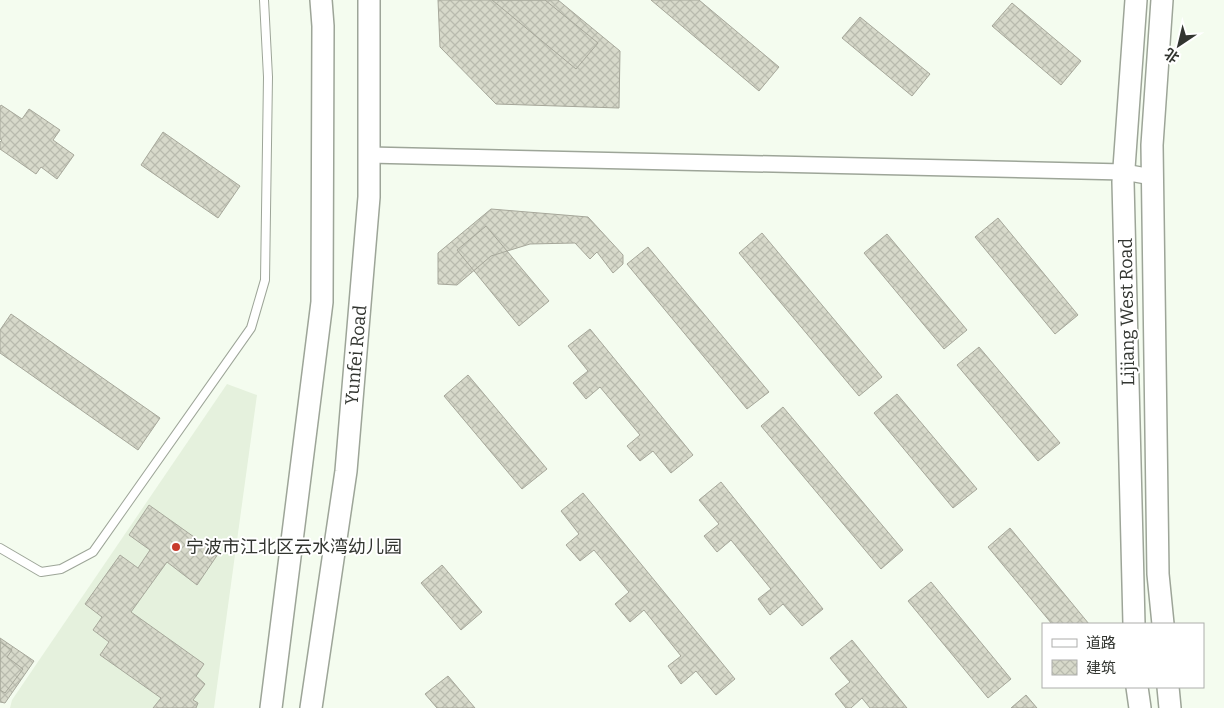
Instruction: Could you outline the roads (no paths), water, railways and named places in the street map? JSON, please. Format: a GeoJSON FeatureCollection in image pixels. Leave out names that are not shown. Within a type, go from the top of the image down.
{"type":"FeatureCollection","features":[{"type":"Feature","properties":{"kind":"main road"},"geometry":{"type":"LineString","coordinates":[[271,708],[322,302],[321,0]]}},
{"type":"Feature","properties":{"kind":"main road","name":"Yunfei Road"},"geometry":{"type":"LineString","coordinates":[[311,708],[346,471],[369,197],[368,0]]}},
{"type":"Feature","properties":{"kind":"main road","name":"Lijiang West Road"},"geometry":{"type":"LineString","coordinates":[[1134,623],[1124,172],[1136,0]]}},
{"type":"Feature","properties":{"kind":"main road"},"geometry":{"type":"LineString","coordinates":[[1162,0],[1152,145],[1152,177],[1158,574],[1163,623]]}},
{"type":"Feature","properties":{"kind":"main road"},"geometry":{"type":"LineString","coordinates":[[1137,688],[1140,708]]}},
{"type":"Feature","properties":{"kind":"main road"},"geometry":{"type":"LineString","coordinates":[[1168,688],[1170,708]]}},
{"type":"Feature","properties":{"kind":"street"},"geometry":{"type":"LineString","coordinates":[[369,155],[1124,172],[1152,177]]}},
{"type":"Feature","properties":{"kind":"lane"},"geometry":{"type":"LineString","coordinates":[[0,548],[41,572],[61,569],[93,552],[251,328],[265,280],[268,77],[264,0]]}},
{"type":"Feature","properties":{"kind":"place","name":"宁波市江北区云水湾幼儿园"},"geometry":{"type":"Point","coordinates":[176,547]}}]}
